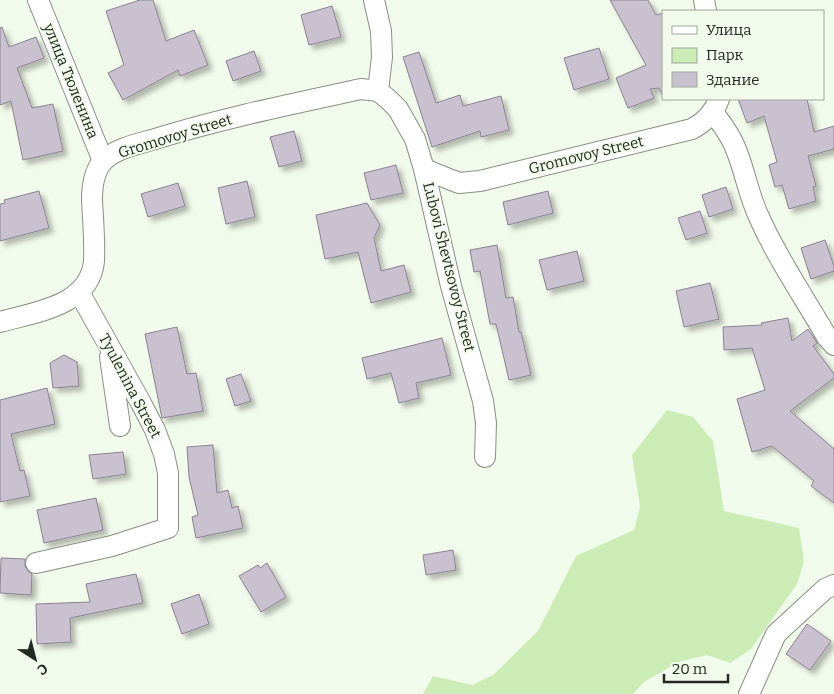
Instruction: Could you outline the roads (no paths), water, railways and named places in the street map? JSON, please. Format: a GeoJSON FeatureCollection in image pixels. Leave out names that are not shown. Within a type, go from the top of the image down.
{"type":"FeatureCollection","features":[{"type":"Feature","properties":{"kind":"street","name":"улица Тюленина"},"geometry":{"type":"LineString","coordinates":[[38,0],[103,161]]}},
{"type":"Feature","properties":{"kind":"street"},"geometry":{"type":"LineString","coordinates":[[374,0],[381,31],[382,57],[378,91]]}},
{"type":"Feature","properties":{"kind":"street","name":"Gromovoy Street"},"geometry":{"type":"LineString","coordinates":[[80,292],[90,278],[94,261],[92,190],[95,174],[103,161],[128,147],[202,124],[361,89],[378,91]]}},
{"type":"Feature","properties":{"kind":"street","name":"Lubovi Shevtsovoy Street"},"geometry":{"type":"LineString","coordinates":[[378,91],[398,108],[415,139],[424,169],[451,286],[483,401],[486,423],[485,457]]}},
{"type":"Feature","properties":{"kind":"street","name":"Gromovoy Street"},"geometry":{"type":"LineString","coordinates":[[424,169],[459,182],[480,182],[692,129],[704,122],[716,105]]}},
{"type":"Feature","properties":{"kind":"street"},"geometry":{"type":"LineString","coordinates":[[716,105],[736,148],[749,193],[759,218],[834,345]]}},
{"type":"Feature","properties":{"kind":"street"},"geometry":{"type":"LineString","coordinates":[[0,322],[57,306],[80,292]]}},
{"type":"Feature","properties":{"kind":"street","name":"Tyulenina Street"},"geometry":{"type":"LineString","coordinates":[[36,563],[112,546],[168,528],[168,473],[164,454],[145,410],[80,292]]}},
{"type":"Feature","properties":{"kind":"street"},"geometry":{"type":"LineString","coordinates":[[108,342],[120,426]]}},
{"type":"Feature","properties":{"kind":"street"},"geometry":{"type":"LineString","coordinates":[[750,694],[776,634],[825,589],[834,585]]}}]}
